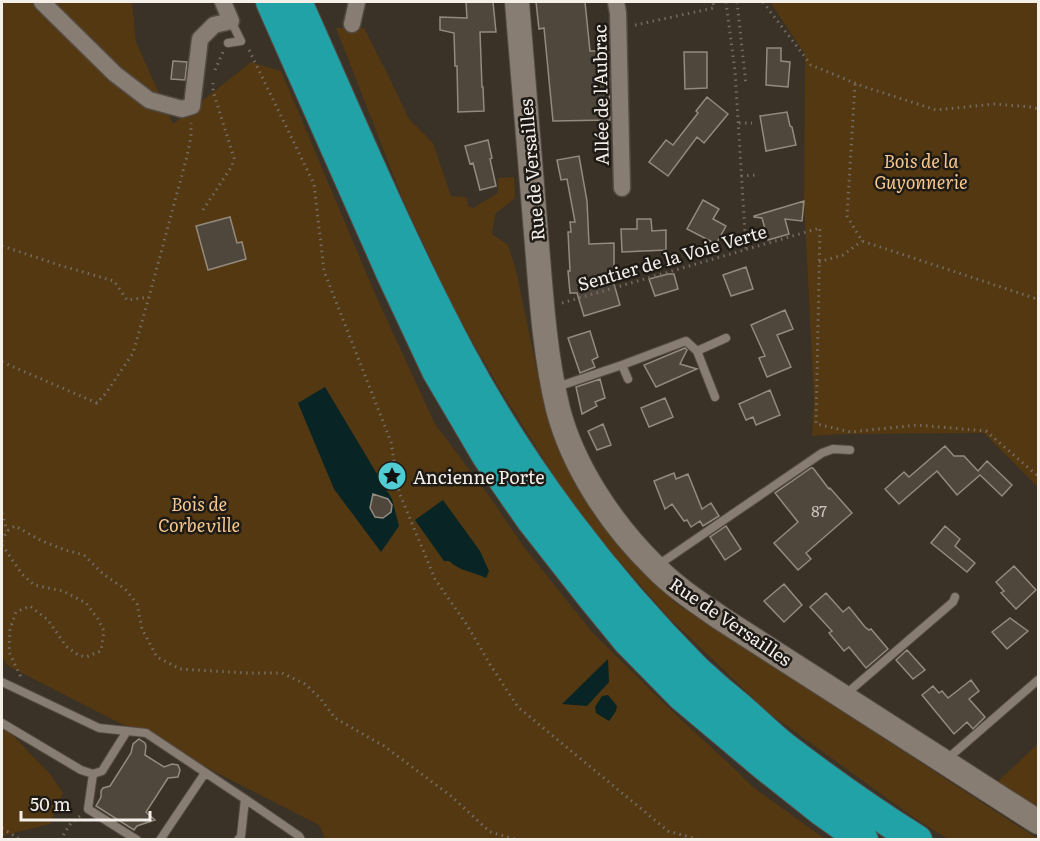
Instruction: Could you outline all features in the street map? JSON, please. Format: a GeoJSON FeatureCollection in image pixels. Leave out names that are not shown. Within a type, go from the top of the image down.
{"type":"FeatureCollection","features":[{"type":"Feature","properties":{"kind":"highway"},"geometry":{"type":"LineString","coordinates":[[271,2],[437,371],[487,456],[530,518],[628,641],[682,696],[764,765],[863,840]]}},
{"type":"Feature","properties":{"kind":"highway"},"geometry":{"type":"LineString","coordinates":[[297,2],[414,264],[462,357],[514,446],[552,501],[634,603],[699,672],[784,747],[917,840]]}},
{"type":"Feature","properties":{"kind":"main road","name":"Rue de Versailles"},"geometry":{"type":"LineString","coordinates":[[517,2],[547,352],[558,411],[569,440],[597,495],[629,540],[678,588],[1038,822]]}},
{"type":"Feature","properties":{"kind":"street"},"geometry":{"type":"LineString","coordinates":[[42,2],[115,74],[149,100],[182,109],[192,106],[200,39],[214,25],[231,21],[223,2]]}},
{"type":"Feature","properties":{"kind":"street"},"geometry":{"type":"LineString","coordinates":[[352,24],[357,2]]}},
{"type":"Feature","properties":{"kind":"street","name":"Allée de l'Aubrac"},"geometry":{"type":"LineString","coordinates":[[616,2],[619,28],[622,188]]}},
{"type":"Feature","properties":{"kind":"lane"},"geometry":{"type":"LineString","coordinates":[[228,43],[241,41],[231,21]]}},
{"type":"Feature","properties":{"kind":"lane"},"geometry":{"type":"LineString","coordinates":[[697,351],[726,338]]}},
{"type":"Feature","properties":{"kind":"lane"},"geometry":{"type":"LineString","coordinates":[[554,388],[686,341],[697,351],[714,397]]}},
{"type":"Feature","properties":{"kind":"lane"},"geometry":{"type":"LineString","coordinates":[[622,365],[628,379]]}},
{"type":"Feature","properties":{"kind":"lane"},"geometry":{"type":"LineString","coordinates":[[655,567],[822,453],[833,449],[850,450]]}},
{"type":"Feature","properties":{"kind":"lane"},"geometry":{"type":"LineString","coordinates":[[844,696],[953,602],[955,597]]}},
{"type":"Feature","properties":{"kind":"lane"},"geometry":{"type":"LineString","coordinates":[[945,761],[1038,680]]}},
{"type":"Feature","properties":{"kind":"lane"},"geometry":{"type":"LineString","coordinates":[[2,682],[99,728],[146,733],[299,836],[301,840]]}},
{"type":"Feature","properties":{"kind":"lane"},"geometry":{"type":"LineString","coordinates":[[2,723],[81,770],[93,774],[102,771],[127,731]]}},
{"type":"Feature","properties":{"kind":"lane"},"geometry":{"type":"LineString","coordinates":[[160,840],[205,773]]}},
{"type":"Feature","properties":{"kind":"lane"},"geometry":{"type":"LineString","coordinates":[[93,774],[88,809],[137,840]]}},
{"type":"Feature","properties":{"kind":"lane"},"geometry":{"type":"LineString","coordinates":[[242,838],[245,799]]}},
{"type":"Feature","properties":{"kind":"path"},"geometry":{"type":"LineString","coordinates":[[619,28],[714,8],[713,2]]}},
{"type":"Feature","properties":{"kind":"path"},"geometry":{"type":"LineString","coordinates":[[726,2],[735,71],[746,249]]}},
{"type":"Feature","properties":{"kind":"path"},"geometry":{"type":"LineString","coordinates":[[737,2],[746,85]]}},
{"type":"Feature","properties":{"kind":"path"},"geometry":{"type":"LineString","coordinates":[[763,2],[811,65],[855,84],[936,110],[994,104],[1038,109]]}},
{"type":"Feature","properties":{"kind":"path"},"geometry":{"type":"LineString","coordinates":[[241,41],[250,51],[314,184],[324,271],[391,442],[399,492],[435,579],[467,625],[518,707],[668,831],[700,840]]}},
{"type":"Feature","properties":{"kind":"path"},"geometry":{"type":"LineString","coordinates":[[214,73],[228,43]]}},
{"type":"Feature","properties":{"kind":"path"},"geometry":{"type":"LineString","coordinates":[[203,210],[232,166],[234,158],[213,91],[213,83]]}},
{"type":"Feature","properties":{"kind":"path"},"geometry":{"type":"LineString","coordinates":[[855,84],[847,216],[862,241],[1034,298],[1038,293]]}},
{"type":"Feature","properties":{"kind":"path"},"geometry":{"type":"LineString","coordinates":[[2,362],[96,403],[103,395],[133,353],[187,156],[191,137],[192,106]]}},
{"type":"Feature","properties":{"kind":"path"},"geometry":{"type":"LineString","coordinates":[[738,123],[752,123]]}},
{"type":"Feature","properties":{"kind":"path"},"geometry":{"type":"LineString","coordinates":[[741,176],[755,175]]}},
{"type":"Feature","properties":{"kind":"path","name":"Sentier de la Voie Verte"},"geometry":{"type":"LineString","coordinates":[[542,309],[820,228],[819,262]]}},
{"type":"Feature","properties":{"kind":"path"},"geometry":{"type":"LineString","coordinates":[[862,241],[843,255],[819,262],[816,424],[851,432],[917,425],[986,431],[1038,476]]}},
{"type":"Feature","properties":{"kind":"path"},"geometry":{"type":"LineString","coordinates":[[2,246],[114,281],[127,300],[150,297]]}},
{"type":"Feature","properties":{"kind":"path"},"geometry":{"type":"LineString","coordinates":[[2,513],[7,531]]}},
{"type":"Feature","properties":{"kind":"path"},"geometry":{"type":"LineString","coordinates":[[28,695],[9,652],[10,629],[16,612],[30,606],[48,620],[66,646],[78,655],[86,657],[101,651],[104,631],[86,603],[63,591],[34,585],[22,574],[2,543],[7,531],[15,526],[42,541],[84,555],[103,574],[125,589],[137,604],[142,629],[157,657],[180,669],[282,673],[305,684],[320,698],[335,718],[394,753],[451,796],[490,832],[518,840]]}},
{"type":"Feature","properties":{"kind":"path"},"geometry":{"type":"LineString","coordinates":[[60,840],[71,823],[88,809]]}},
{"type":"Feature","properties":{"kind":"path"},"geometry":{"type":"LineString","coordinates":[[2,828],[21,840]]}},
{"type":"Feature","properties":{"kind":"green space","name":"Bois de Corbeville"},"geometry":{"type":"Polygon","coordinates":[[[2,2],[132,2],[136,42],[173,124],[251,62],[281,71],[377,298],[435,424],[524,547],[593,633],[753,787],[825,839],[325,839],[319,825],[8,666],[2,657],[2,2]]]}},
{"type":"Feature","properties":{"kind":"green space","name":"Bois de la Guyonnerie"},"geometry":{"type":"Polygon","coordinates":[[[770,2],[1038,2],[1038,487],[984,433],[812,436],[814,400],[804,201],[805,54],[770,2]]]}},
{"type":"Feature","properties":{"kind":"green space"},"geometry":{"type":"Polygon","coordinates":[[[336,28],[364,28],[409,119],[433,143],[451,196],[466,197],[468,206],[473,208],[498,193],[498,178],[514,177],[515,198],[495,214],[492,234],[508,245],[516,270],[546,414],[586,501],[674,602],[1038,839],[948,839],[910,815],[769,713],[670,619],[613,554],[570,501],[501,391],[457,315],[403,200],[336,28]]]}},
{"type":"Feature","properties":{"kind":"green space"},"geometry":{"type":"Polygon","coordinates":[[[2,724],[50,774],[63,793],[50,824],[2,836],[2,724]]]}},
{"type":"Feature","properties":{"kind":"green space"},"geometry":{"type":"Polygon","coordinates":[[[1038,744],[1038,812],[997,782],[1038,744]]]}},
{"type":"Feature","properties":{"kind":"water"},"geometry":{"type":"Polygon","coordinates":[[[325,387],[392,499],[399,526],[381,552],[334,489],[298,403],[325,387]]]}},
{"type":"Feature","properties":{"kind":"water"},"geometry":{"type":"Polygon","coordinates":[[[443,500],[480,551],[489,571],[486,578],[462,569],[449,561],[444,561],[415,520],[443,500]]]}},
{"type":"Feature","properties":{"kind":"water"},"geometry":{"type":"Polygon","coordinates":[[[608,659],[609,682],[587,706],[562,704],[608,659]]]}},
{"type":"Feature","properties":{"kind":"water"},"geometry":{"type":"Polygon","coordinates":[[[608,695],[617,706],[609,721],[596,713],[595,707],[602,696],[608,695]]]}},
{"type":"Feature","properties":{"kind":"building"},"geometry":{"type":"Polygon","coordinates":[[[466,2],[493,2],[496,32],[480,32],[484,111],[458,112],[454,33],[440,30],[440,17],[467,18],[466,2]]]}},
{"type":"Feature","properties":{"kind":"building"},"geometry":{"type":"Polygon","coordinates":[[[536,2],[585,2],[590,51],[608,51],[610,120],[553,121],[544,28],[539,29],[536,2]]]}},
{"type":"Feature","properties":{"kind":"building"},"geometry":{"type":"Polygon","coordinates":[[[767,48],[781,48],[781,61],[790,62],[788,87],[766,85],[767,48]]]}},
{"type":"Feature","properties":{"kind":"building"},"geometry":{"type":"Polygon","coordinates":[[[684,52],[707,52],[707,88],[685,89],[684,52]]]}},
{"type":"Feature","properties":{"kind":"building"},"geometry":{"type":"Polygon","coordinates":[[[173,61],[187,62],[185,80],[171,79],[173,61]]]}},
{"type":"Feature","properties":{"kind":"building"},"geometry":{"type":"Polygon","coordinates":[[[707,97],[728,114],[704,143],[697,137],[668,176],[649,162],[666,140],[673,145],[698,113],[696,111],[707,97]]]}},
{"type":"Feature","properties":{"kind":"building"},"geometry":{"type":"Polygon","coordinates":[[[787,112],[796,145],[766,151],[760,116],[787,112]]]}},
{"type":"Feature","properties":{"kind":"building"},"geometry":{"type":"Polygon","coordinates":[[[488,140],[496,186],[480,190],[473,163],[470,164],[465,146],[488,140]]]}},
{"type":"Feature","properties":{"kind":"building"},"geometry":{"type":"Polygon","coordinates":[[[579,156],[587,201],[589,244],[614,243],[614,284],[620,305],[584,316],[577,293],[570,293],[568,232],[571,232],[570,222],[575,222],[567,179],[561,180],[557,160],[579,156]]]}},
{"type":"Feature","properties":{"kind":"building"},"geometry":{"type":"Polygon","coordinates":[[[703,200],[719,209],[713,219],[726,226],[716,244],[687,229],[703,200]]]}},
{"type":"Feature","properties":{"kind":"building"},"geometry":{"type":"Polygon","coordinates":[[[804,201],[802,221],[785,219],[789,234],[768,240],[762,218],[754,216],[804,201]]]}},
{"type":"Feature","properties":{"kind":"building"},"geometry":{"type":"Polygon","coordinates":[[[230,217],[237,243],[242,242],[246,259],[208,270],[196,226],[230,217]]]}},
{"type":"Feature","properties":{"kind":"building"},"geometry":{"type":"Polygon","coordinates":[[[637,219],[651,219],[652,231],[666,230],[666,250],[622,252],[621,229],[637,229],[637,219]]]}},
{"type":"Feature","properties":{"kind":"building"},"geometry":{"type":"Polygon","coordinates":[[[746,267],[753,289],[731,296],[723,275],[746,267]]]}},
{"type":"Feature","properties":{"kind":"building"},"geometry":{"type":"Polygon","coordinates":[[[674,274],[678,289],[655,296],[649,279],[674,274]]]}},
{"type":"Feature","properties":{"kind":"building"},"geometry":{"type":"Polygon","coordinates":[[[785,310],[793,329],[777,335],[791,367],[767,377],[759,358],[765,356],[751,325],[785,310]]]}},
{"type":"Feature","properties":{"kind":"building"},"geometry":{"type":"Polygon","coordinates":[[[590,331],[598,357],[592,360],[595,367],[580,373],[568,338],[590,331]]]}},
{"type":"Feature","properties":{"kind":"building"},"geometry":{"type":"Polygon","coordinates":[[[685,348],[687,350],[680,364],[697,369],[656,387],[644,365],[685,348]]]}},
{"type":"Feature","properties":{"kind":"building"},"geometry":{"type":"Polygon","coordinates":[[[600,379],[605,398],[595,402],[597,406],[582,414],[576,387],[600,379]]]}},
{"type":"Feature","properties":{"kind":"building"},"geometry":{"type":"Polygon","coordinates":[[[770,390],[780,415],[756,425],[753,417],[746,420],[739,404],[770,390]]]}},
{"type":"Feature","properties":{"kind":"building"},"geometry":{"type":"Polygon","coordinates":[[[665,398],[673,417],[649,427],[641,408],[665,398]]]}},
{"type":"Feature","properties":{"kind":"building"},"geometry":{"type":"Polygon","coordinates":[[[603,424],[611,445],[597,450],[588,431],[603,424]]]}},
{"type":"Feature","properties":{"kind":"building"},"geometry":{"type":"Polygon","coordinates":[[[945,446],[954,456],[964,456],[978,471],[987,461],[1012,485],[1002,496],[980,475],[957,495],[937,471],[899,504],[885,489],[904,472],[909,477],[945,446]]]}},
{"type":"Feature","properties":{"kind":"building"},"geometry":{"type":"Polygon","coordinates":[[[811,468],[852,513],[806,553],[811,559],[798,570],[774,543],[798,522],[775,493],[811,468]]]}},
{"type":"Feature","properties":{"kind":"building"},"geometry":{"type":"Polygon","coordinates":[[[674,473],[676,479],[688,474],[702,509],[711,503],[719,516],[703,526],[700,521],[691,527],[672,504],[665,509],[654,481],[674,473]]]}},
{"type":"Feature","properties":{"kind":"building"},"geometry":{"type":"Polygon","coordinates":[[[373,494],[388,499],[392,505],[391,512],[383,518],[375,517],[370,508],[373,494]]]}},
{"type":"Feature","properties":{"kind":"building"},"geometry":{"type":"Polygon","coordinates":[[[726,526],[741,549],[725,560],[710,537],[726,526]]]}},
{"type":"Feature","properties":{"kind":"building"},"geometry":{"type":"Polygon","coordinates":[[[945,526],[960,539],[955,546],[975,563],[967,572],[931,543],[945,526]]]}},
{"type":"Feature","properties":{"kind":"building"},"geometry":{"type":"Polygon","coordinates":[[[1014,566],[1036,590],[1016,609],[1001,593],[1004,591],[996,582],[1014,566]]]}},
{"type":"Feature","properties":{"kind":"building"},"geometry":{"type":"Polygon","coordinates":[[[784,584],[802,605],[784,622],[764,601],[784,584]]]}},
{"type":"Feature","properties":{"kind":"building"},"geometry":{"type":"Polygon","coordinates":[[[826,593],[843,612],[849,607],[865,627],[871,629],[888,649],[866,668],[849,647],[844,651],[829,633],[832,631],[810,607],[826,593]]]}},
{"type":"Feature","properties":{"kind":"building"},"geometry":{"type":"Polygon","coordinates":[[[1010,618],[1028,631],[1007,649],[992,632],[1010,618]]]}},
{"type":"Feature","properties":{"kind":"building"},"geometry":{"type":"Polygon","coordinates":[[[907,650],[925,670],[913,679],[896,660],[907,650]]]}},
{"type":"Feature","properties":{"kind":"building"},"geometry":{"type":"Polygon","coordinates":[[[971,680],[979,691],[969,699],[985,717],[973,729],[967,722],[954,734],[922,695],[933,686],[948,698],[971,680]]]}},
{"type":"Feature","properties":{"kind":"building"},"geometry":{"type":"Polygon","coordinates":[[[139,739],[145,743],[145,755],[164,767],[172,764],[178,765],[180,770],[178,777],[168,778],[146,812],[155,820],[137,826],[134,830],[96,806],[101,797],[101,791],[110,786],[131,753],[133,744],[139,739]]]}},
{"type":"Feature","properties":{"kind":"place","name":"Ancienne Porte"},"geometry":{"type":"Point","coordinates":[392,476]}}]}
